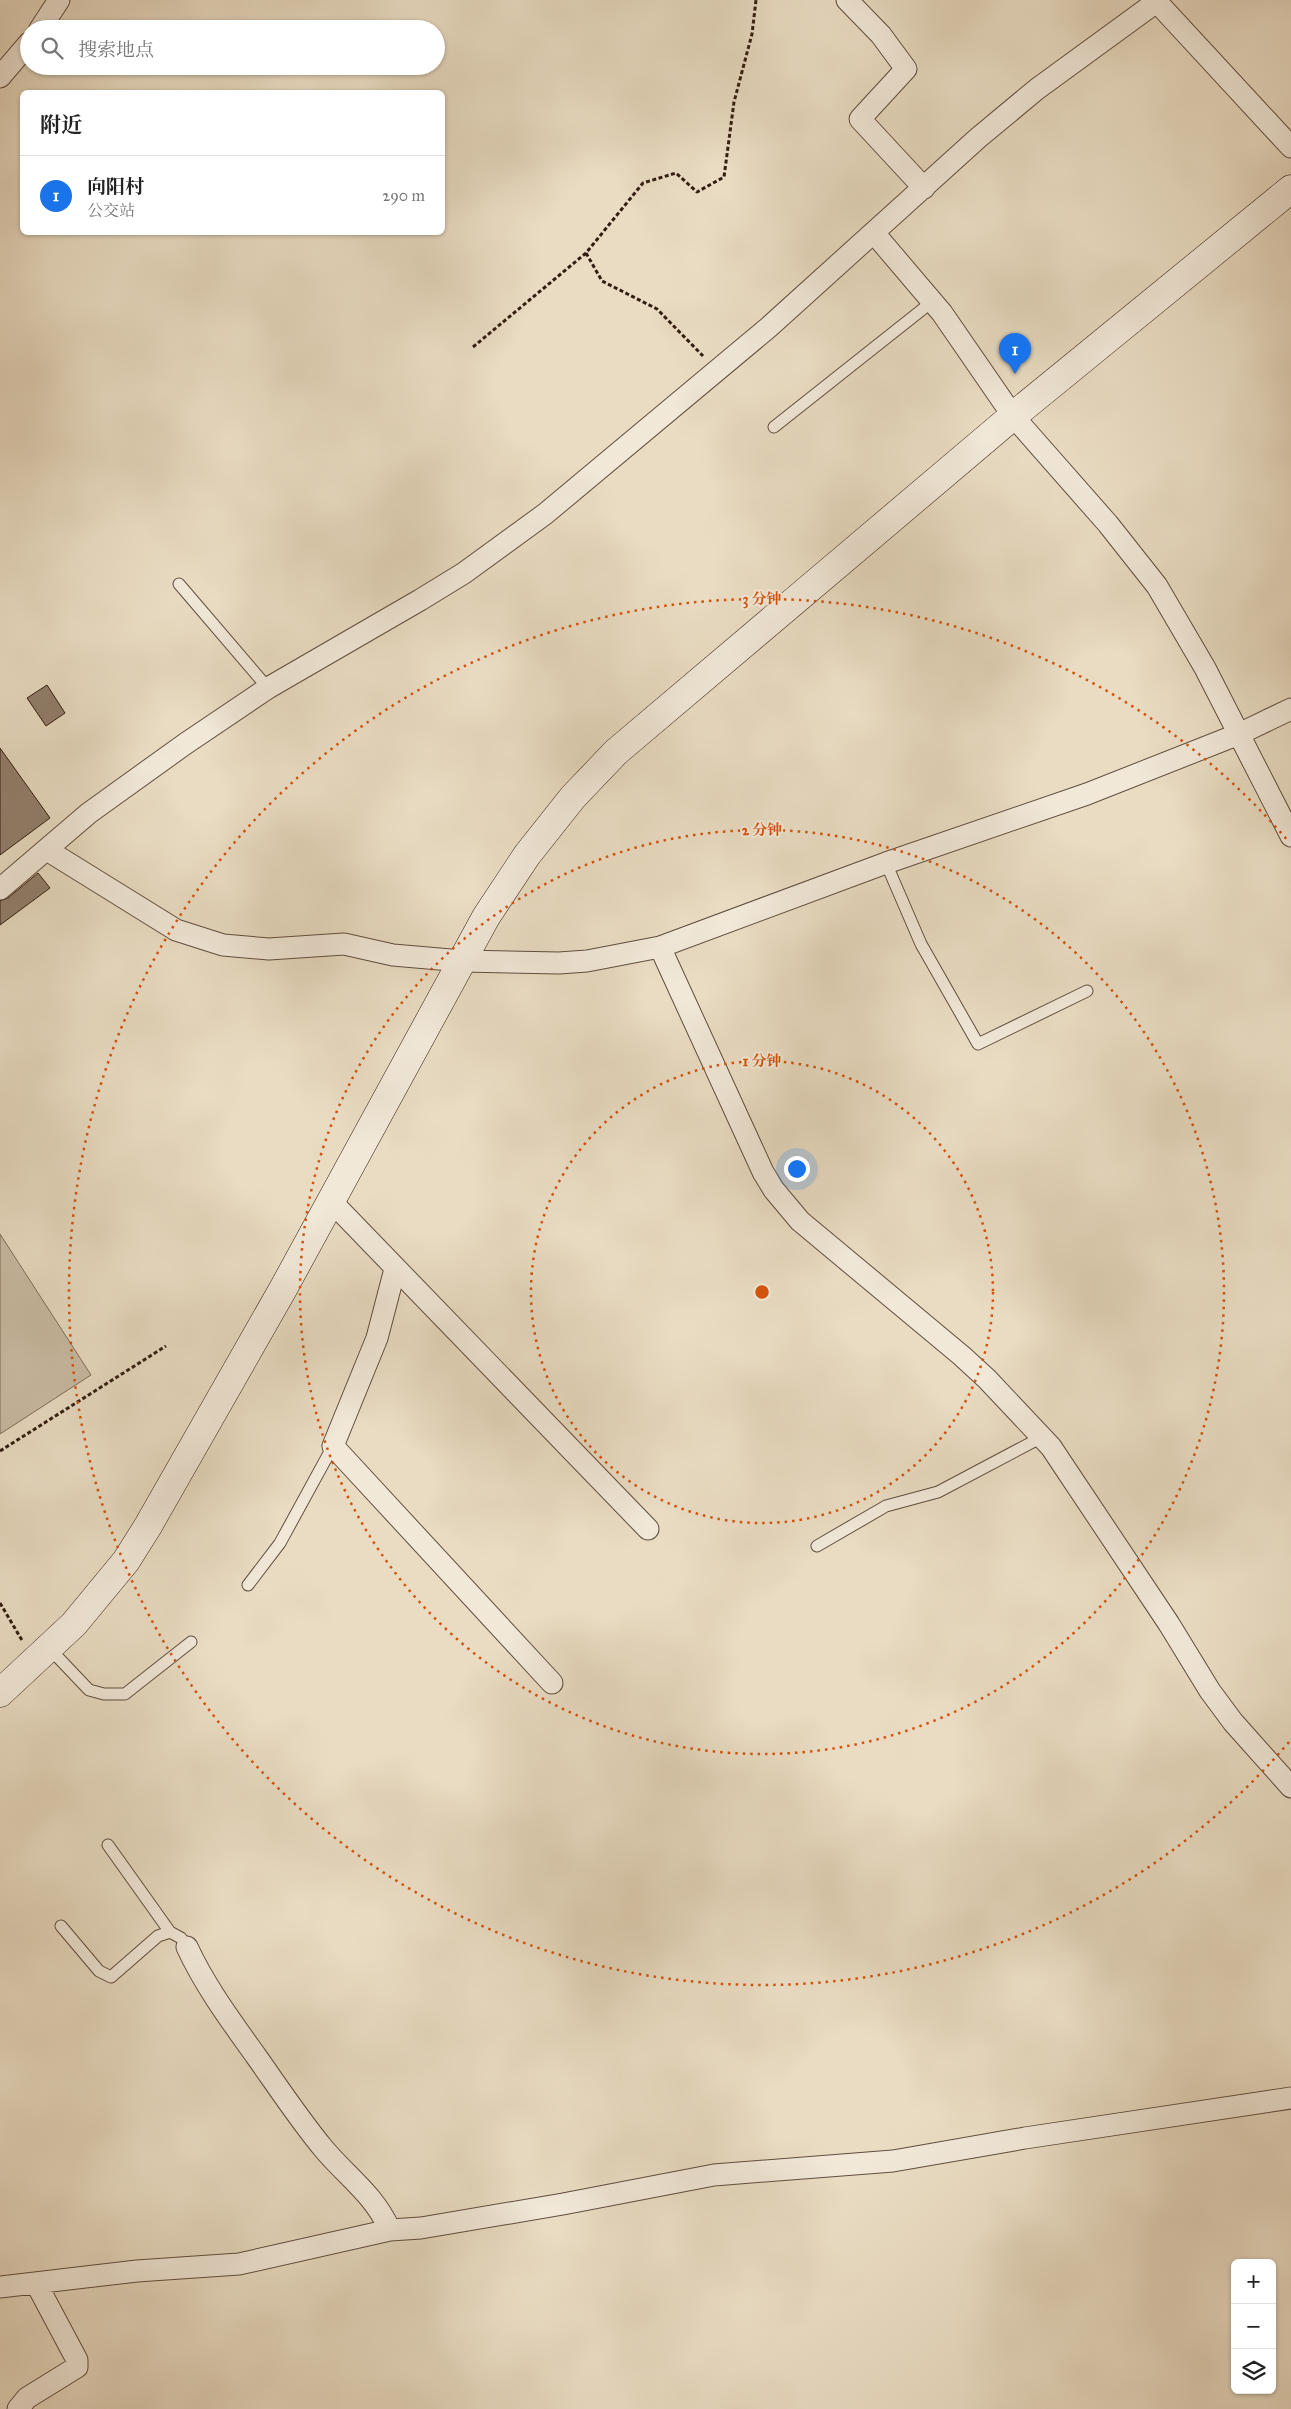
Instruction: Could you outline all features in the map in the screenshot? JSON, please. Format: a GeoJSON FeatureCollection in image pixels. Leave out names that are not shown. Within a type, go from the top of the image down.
{"type":"FeatureCollection","features":[{"type":"Feature","properties":{"kind":"main road"},"geometry":{"type":"LineString","coordinates":[[0,1693],[42,1656],[101,1593],[148,1526],[332,1201],[486,917],[527,855],[573,797],[616,752],[1013,416],[1291,189]]}},
{"type":"Feature","properties":{"kind":"street"},"geometry":{"type":"LineString","coordinates":[[46,20],[59,0]]}},
{"type":"Feature","properties":{"kind":"street"},"geometry":{"type":"LineString","coordinates":[[847,0],[881,35],[906,69],[860,119],[924,188]]}},
{"type":"Feature","properties":{"kind":"street"},"geometry":{"type":"LineString","coordinates":[[0,889],[89,813],[268,688],[420,600],[506,543],[582,484],[718,370],[874,233],[978,138],[1037,89],[1158,1],[1291,147]]}},
{"type":"Feature","properties":{"kind":"street"},"geometry":{"type":"LineString","coordinates":[[0,77],[20,54]]}},
{"type":"Feature","properties":{"kind":"street"},"geometry":{"type":"LineString","coordinates":[[874,233],[933,301],[967,346],[1013,416],[1108,524],[1157,586],[1178,618],[1291,836]]}},
{"type":"Feature","properties":{"kind":"street"},"geometry":{"type":"LineString","coordinates":[[47,850],[176,930],[223,945],[269,949],[344,944],[392,955],[462,961],[559,963],[615,956],[660,947],[886,863],[1087,794],[1239,734],[1291,708]]}},
{"type":"Feature","properties":{"kind":"street"},"geometry":{"type":"LineString","coordinates":[[660,947],[763,1172],[774,1190],[800,1221],[868,1275],[962,1356],[1042,1437],[1169,1624],[1210,1691],[1256,1749],[1291,1786]]}},
{"type":"Feature","properties":{"kind":"street"},"geometry":{"type":"LineString","coordinates":[[332,1201],[395,1269],[648,1529]]}},
{"type":"Feature","properties":{"kind":"street"},"geometry":{"type":"LineString","coordinates":[[395,1269],[377,1338],[334,1446],[552,1683]]}},
{"type":"Feature","properties":{"kind":"street"},"geometry":{"type":"LineString","coordinates":[[186,1947],[214,1997],[301,2121],[325,2150],[369,2194],[383,2214],[390,2230]]}},
{"type":"Feature","properties":{"kind":"street"},"geometry":{"type":"LineString","coordinates":[[0,2287],[137,2272],[239,2264],[390,2230],[420,2228],[563,2204],[714,2175],[893,2161],[1025,2138],[1291,2098]]}},
{"type":"Feature","properties":{"kind":"street"},"geometry":{"type":"LineString","coordinates":[[18,2409],[27,2398],[76,2367],[78,2360],[36,2283]]}},
{"type":"Feature","properties":{"kind":"lane"},"geometry":{"type":"LineString","coordinates":[[774,427],[933,301]]}},
{"type":"Feature","properties":{"kind":"lane"},"geometry":{"type":"LineString","coordinates":[[178,584],[268,688]]}},
{"type":"Feature","properties":{"kind":"lane"},"geometry":{"type":"LineString","coordinates":[[886,863],[921,944],[978,1044],[1087,991]]}},
{"type":"Feature","properties":{"kind":"lane"},"geometry":{"type":"LineString","coordinates":[[817,1546],[886,1506],[938,1492],[1042,1437]]}},
{"type":"Feature","properties":{"kind":"lane"},"geometry":{"type":"LineString","coordinates":[[248,1585],[280,1543],[334,1446]]}},
{"type":"Feature","properties":{"kind":"lane"},"geometry":{"type":"LineString","coordinates":[[42,1656],[89,1690],[104,1694],[125,1694],[191,1642]]}},
{"type":"Feature","properties":{"kind":"lane"},"geometry":{"type":"LineString","coordinates":[[108,1845],[170,1932],[181,1938],[186,1947]]}},
{"type":"Feature","properties":{"kind":"lane"},"geometry":{"type":"LineString","coordinates":[[61,1926],[99,1971],[111,1977],[158,1936],[170,1932]]}},
{"type":"Feature","properties":{"kind":"path"},"geometry":{"type":"LineString","coordinates":[[473,347],[586,253],[643,183],[676,173],[697,192],[724,177],[734,102],[752,34],[756,0]]}},
{"type":"Feature","properties":{"kind":"path"},"geometry":{"type":"LineString","coordinates":[[586,253],[602,281],[657,309],[718,370]]}},
{"type":"Feature","properties":{"kind":"path"},"geometry":{"type":"LineString","coordinates":[[0,1451],[166,1346]]}},
{"type":"Feature","properties":{"kind":"path"},"geometry":{"type":"LineString","coordinates":[[0,1603],[42,1656]]}},
{"type":"Feature","properties":{"kind":"shaded area"},"geometry":{"type":"Polygon","coordinates":[[[0,1234],[91,1375],[0,1434],[0,1234]]]}},
{"type":"Feature","properties":{"kind":"building"},"geometry":{"type":"Polygon","coordinates":[[[47,685],[65,713],[46,726],[27,698],[47,685]]]}},
{"type":"Feature","properties":{"kind":"building"},"geometry":{"type":"Polygon","coordinates":[[[0,748],[50,818],[0,855],[0,748]]]}},
{"type":"Feature","properties":{"kind":"building"},"geometry":{"type":"Polygon","coordinates":[[[38,873],[50,888],[0,925],[0,901],[8,898],[38,873]]]}},
{"type":"Feature","properties":{"kind":"place","name":"向阳村"},"geometry":{"type":"Point","coordinates":[1015,374]}}]}
